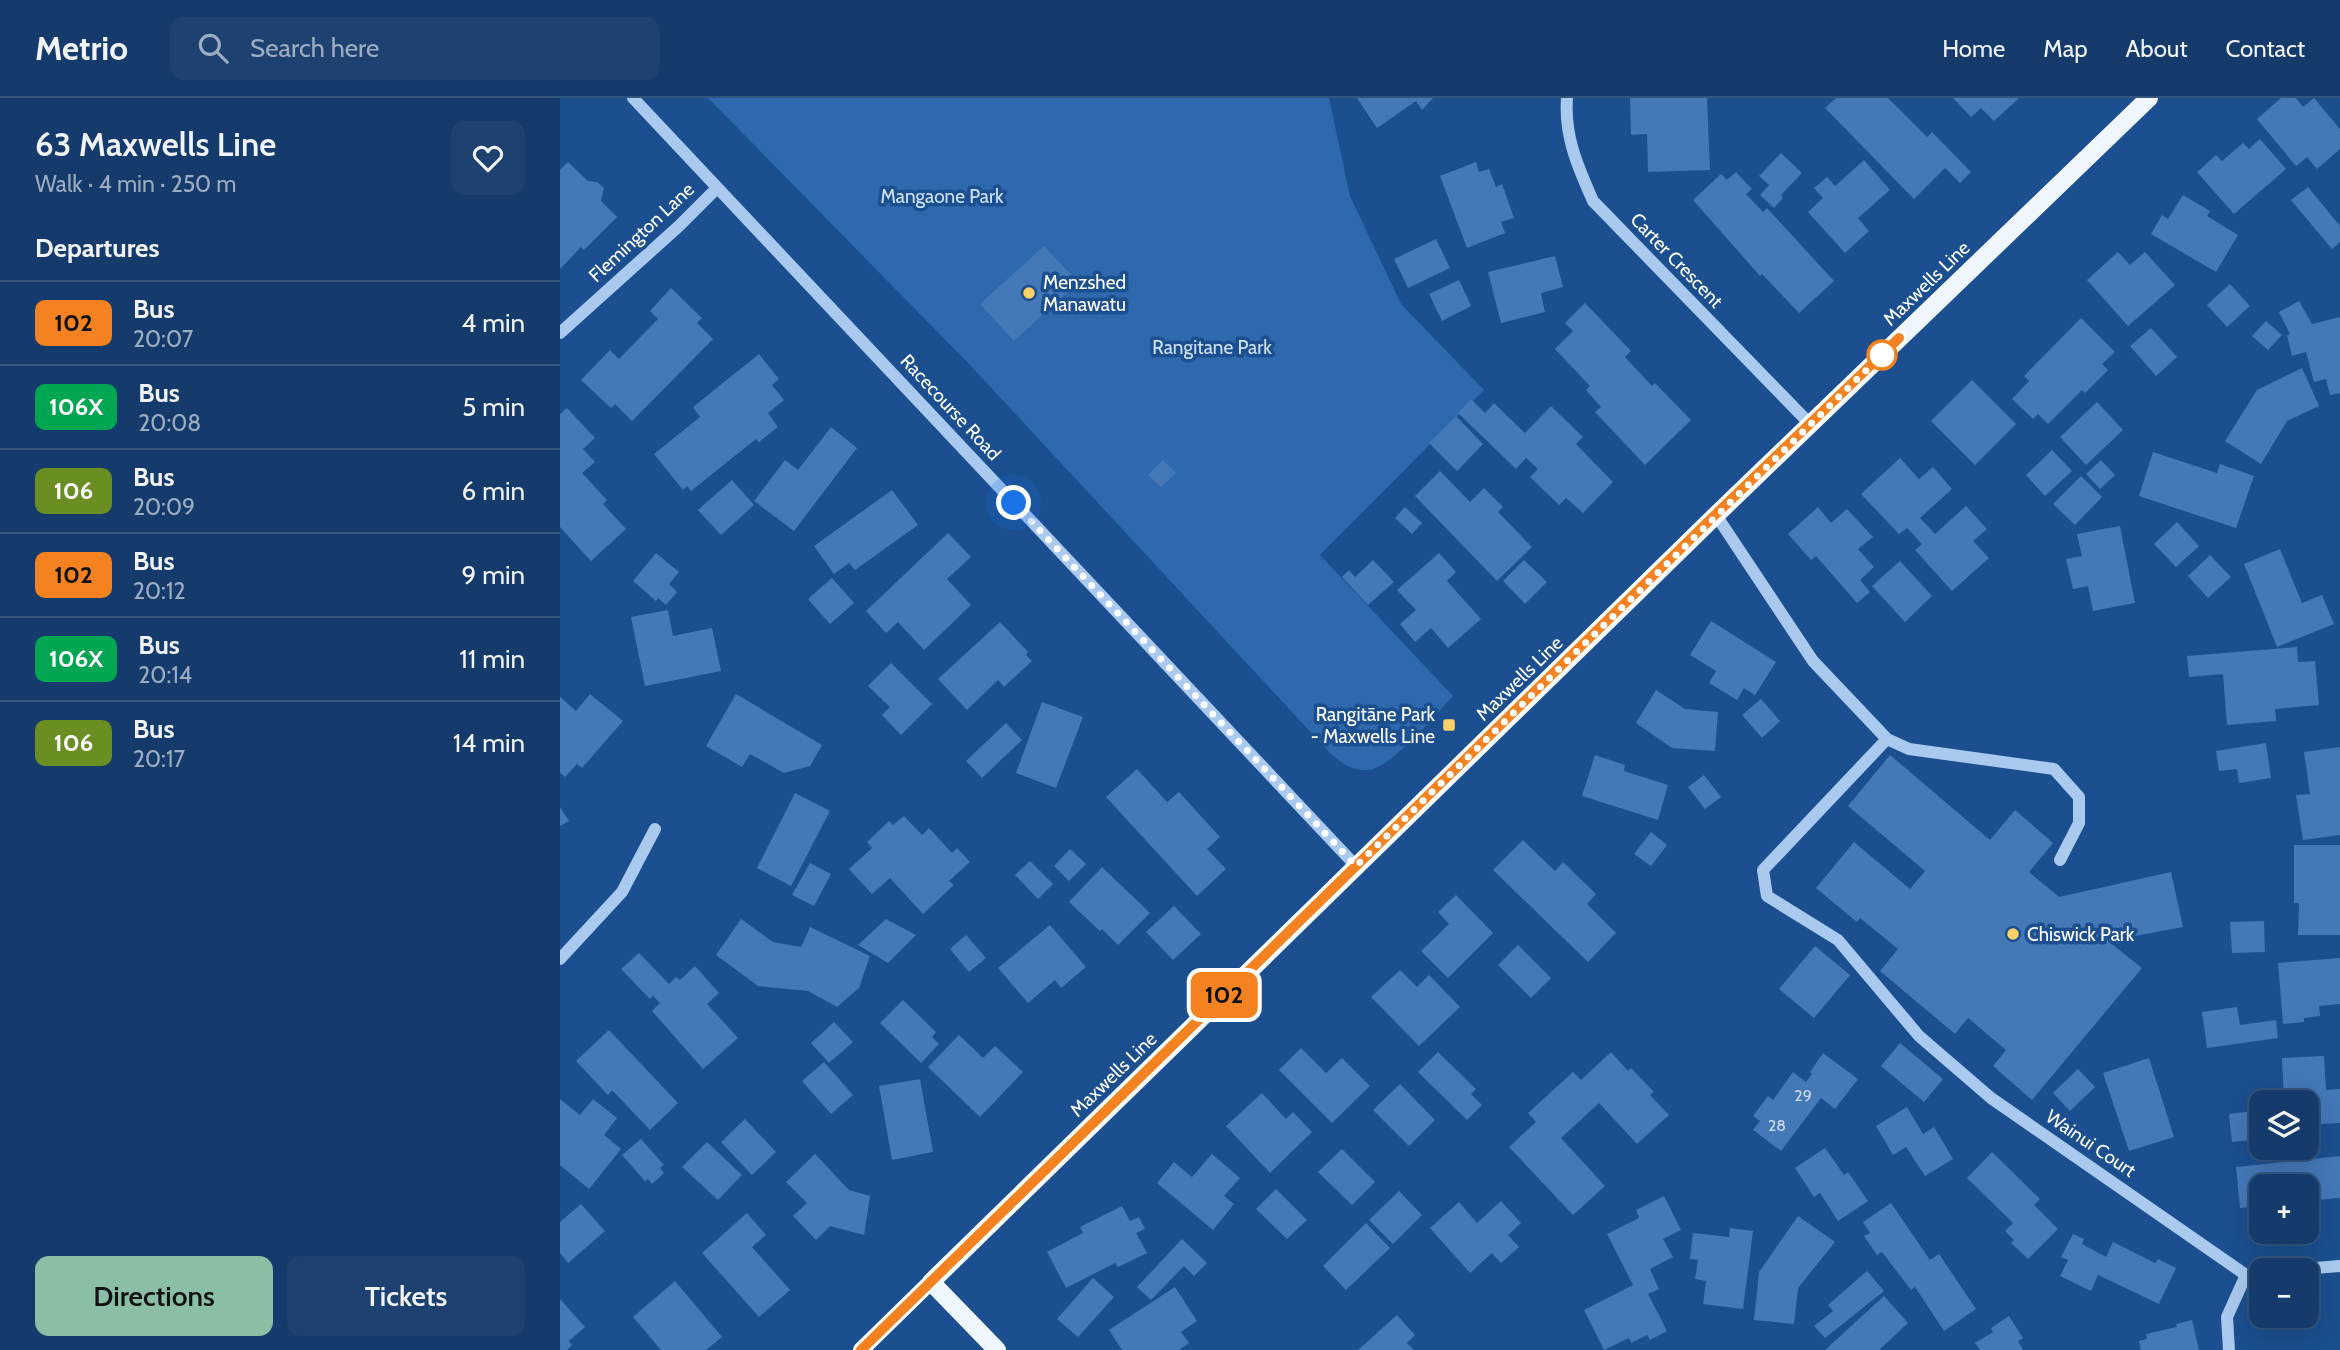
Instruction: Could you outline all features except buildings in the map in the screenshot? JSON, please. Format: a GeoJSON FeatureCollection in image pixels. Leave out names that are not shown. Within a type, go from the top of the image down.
{"type":"FeatureCollection","features":[{"type":"Feature","properties":{"kind":"main road","name":"Maxwells Line"},"geometry":{"type":"LineString","coordinates":[[931,1282],[1716,514],[2149,98]]}},
{"type":"Feature","properties":{"kind":"main road"},"geometry":{"type":"LineString","coordinates":[[931,1282],[997,1350]]}},
{"type":"Feature","properties":{"kind":"street","name":"Racecourse Road"},"geometry":{"type":"LineString","coordinates":[[633,98],[1356,866]]}},
{"type":"Feature","properties":{"kind":"street","name":"Carter Crescent"},"geometry":{"type":"LineString","coordinates":[[1567,98],[1566,117],[1573,157],[1592,201],[1810,424]]}},
{"type":"Feature","properties":{"kind":"street","name":"Flemington Lane"},"geometry":{"type":"LineString","coordinates":[[560,332],[679,226],[717,188]]}},
{"type":"Feature","properties":{"kind":"street"},"geometry":{"type":"LineString","coordinates":[[1716,514],[1813,662],[1887,739],[1909,749],[2054,769],[2080,797],[2079,823],[2060,860]]}},
{"type":"Feature","properties":{"kind":"street","name":"Wainui Court"},"geometry":{"type":"LineString","coordinates":[[1887,739],[1763,870],[1767,896],[1838,940],[1919,1036],[1991,1098],[2246,1275]]}},
{"type":"Feature","properties":{"kind":"street"},"geometry":{"type":"LineString","coordinates":[[560,959],[622,892],[655,829]]}},
{"type":"Feature","properties":{"kind":"street"},"geometry":{"type":"LineString","coordinates":[[2319,1268],[2340,1266]]}},
{"type":"Feature","properties":{"kind":"street"},"geometry":{"type":"LineString","coordinates":[[2229,1350],[2227,1317],[2246,1275],[2249,1275]]}},
{"type":"Feature","properties":{"kind":"street","name":"Maxwells Line"},"geometry":{"type":"LineString","coordinates":[[861,1350],[931,1282]]}},
{"type":"Feature","properties":{"kind":"green space","name":"Rangitane Park"},"geometry":{"type":"Polygon","coordinates":[[[708,98],[1329,98],[1350,196],[1401,304],[1484,390],[1320,555],[1453,696],[1400,751],[1377,768],[1357,769],[1338,760],[970,365],[708,98]]]}},
{"type":"Feature","properties":{"kind":"bus line","name":"102"},"geometry":{"type":"LineString","coordinates":[[861,1350],[1899,338]]}},
{"type":"Feature","properties":{"kind":"place","name":"Menzshed Manawatu"},"geometry":{"type":"Point","coordinates":[1029,293]}},
{"type":"Feature","properties":{"kind":"place","name":"Rangitāne Park - Maxwells Line"},"geometry":{"type":"Point","coordinates":[1449,725]}},
{"type":"Feature","properties":{"kind":"place","name":"Chiswick Park"},"geometry":{"type":"Point","coordinates":[2013,934]}},
{"type":"Feature","properties":{"kind":"route"},"geometry":{"type":"LineString","coordinates":[[1014,503],[1356,866],[1882,355]]}},
{"type":"Feature","properties":{"kind":"park label","name":"Mangaone Park"},"geometry":{"type":"Point","coordinates":[942,196]}}]}
